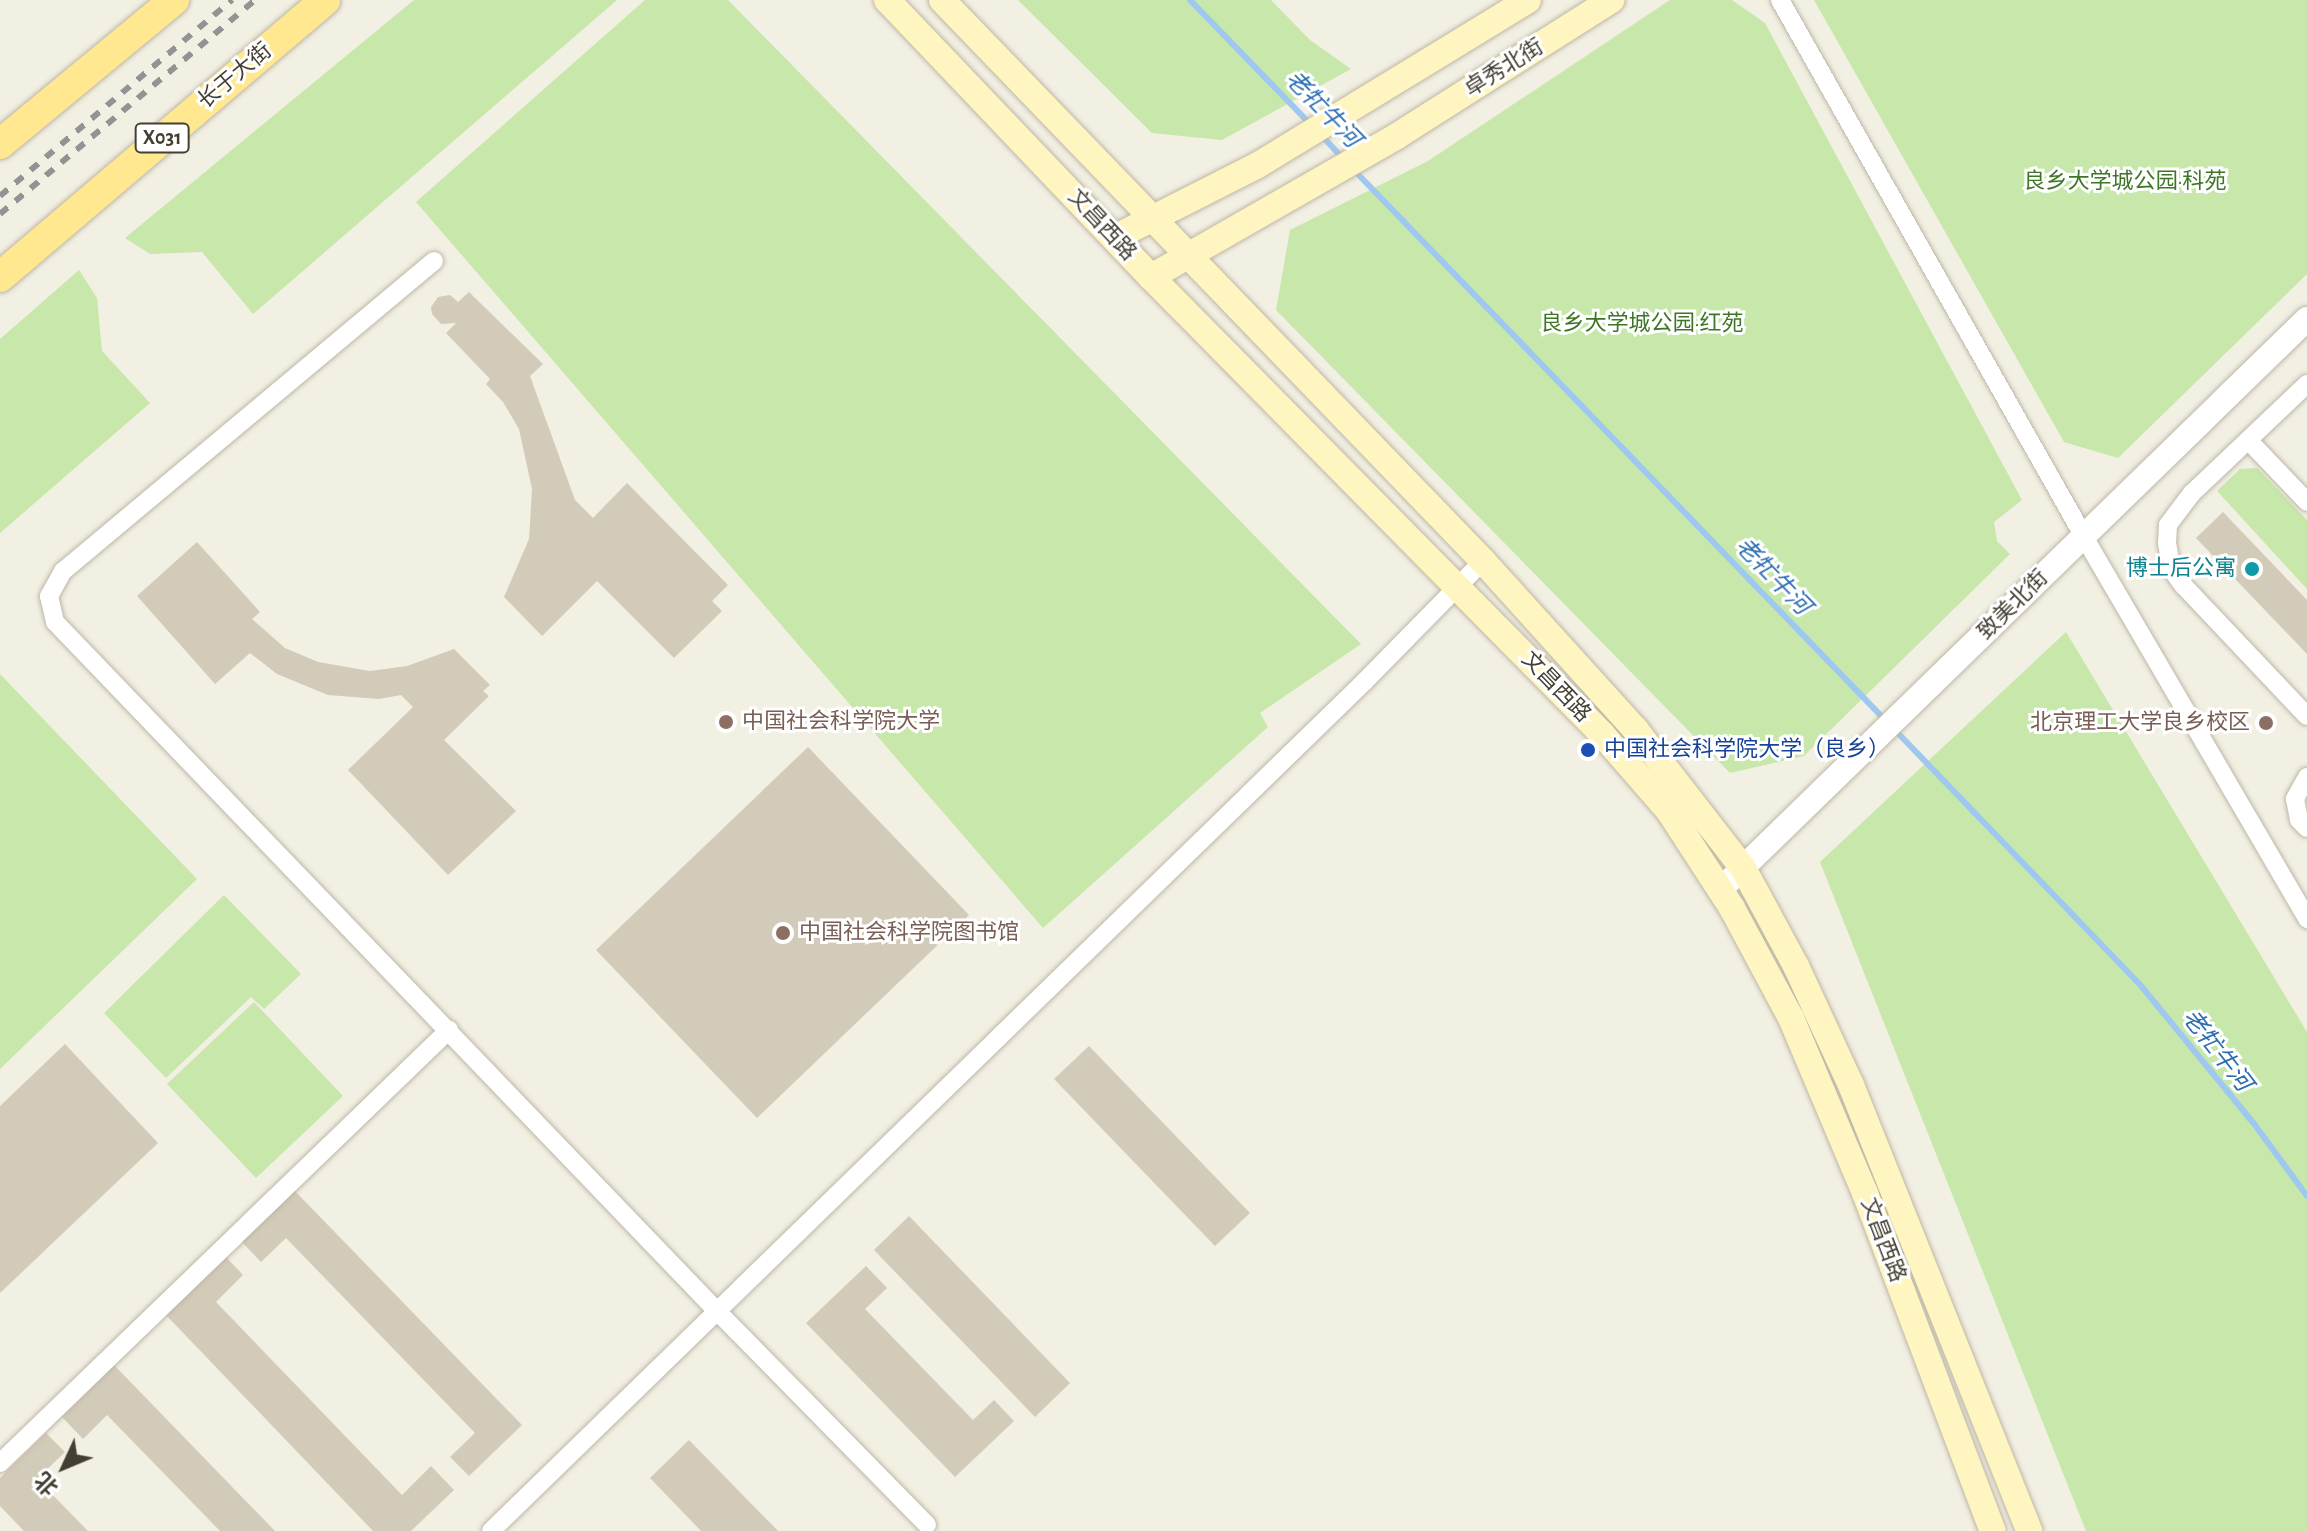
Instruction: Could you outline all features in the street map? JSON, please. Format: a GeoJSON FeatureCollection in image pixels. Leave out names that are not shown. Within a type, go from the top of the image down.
{"type":"FeatureCollection","features":[{"type":"Feature","properties":{"kind":"main road"},"geometry":{"type":"LineString","coordinates":[[0,144],[174,0]]}},
{"type":"Feature","properties":{"kind":"main road","name":"长于大街"},"geometry":{"type":"LineString","coordinates":[[0,277],[325,0]]}},
{"type":"Feature","properties":{"kind":"main road","name":"文昌西路"},"geometry":{"type":"LineString","coordinates":[[887,0],[1151,277],[1458,587],[1669,811],[1720,890],[1791,1018],[1865,1193],[1993,1531]]}},
{"type":"Feature","properties":{"kind":"main road","name":"文昌西路"},"geometry":{"type":"LineString","coordinates":[[942,0],[1185,256],[1483,561],[1635,729],[1743,868],[1796,966],[1851,1085],[2029,1531]]}},
{"type":"Feature","properties":{"kind":"main road","name":"卓秀北街"},"geometry":{"type":"LineString","coordinates":[[1116,237],[1258,165],[1365,103],[1528,0]]}},
{"type":"Feature","properties":{"kind":"main road","name":"卓秀北街"},"geometry":{"type":"LineString","coordinates":[[1151,277],[1397,136],[1611,0]]}},
{"type":"Feature","properties":{"kind":"street"},"geometry":{"type":"LineString","coordinates":[[1780,0],[2083,535],[2307,919]]}},
{"type":"Feature","properties":{"kind":"street"},"geometry":{"type":"LineString","coordinates":[[434,261],[63,571],[49,596],[55,622],[716,1310],[927,1525]]}},
{"type":"Feature","properties":{"kind":"street","name":"致美北街"},"geometry":{"type":"LineString","coordinates":[[1720,890],[2307,319]]}},
{"type":"Feature","properties":{"kind":"street"},"geometry":{"type":"LineString","coordinates":[[2307,384],[2192,493],[2168,525],[2167,543],[2172,570],[2307,716]]}},
{"type":"Feature","properties":{"kind":"street"},"geometry":{"type":"LineString","coordinates":[[2249,441],[2307,502]]}},
{"type":"Feature","properties":{"kind":"street"},"geometry":{"type":"LineString","coordinates":[[491,1531],[1483,561]]}},
{"type":"Feature","properties":{"kind":"street"},"geometry":{"type":"LineString","coordinates":[[2307,777],[2295,799],[2299,820],[2307,828]]}},
{"type":"Feature","properties":{"kind":"street"},"geometry":{"type":"LineString","coordinates":[[0,1463],[449,1030]]}},
{"type":"Feature","properties":{"kind":"green space"},"geometry":{"type":"Polygon","coordinates":[[[414,0],[617,0],[253,314],[202,252],[150,254],[125,238],[414,0]]]}},
{"type":"Feature","properties":{"kind":"green space"},"geometry":{"type":"Polygon","coordinates":[[[645,0],[728,0],[1361,644],[1260,713],[1268,727],[1043,928],[416,202],[645,0]]]}},
{"type":"Feature","properties":{"kind":"green space"},"geometry":{"type":"Polygon","coordinates":[[[1018,0],[1271,0],[1310,40],[1351,69],[1222,140],[1152,133],[1018,0]]]}},
{"type":"Feature","properties":{"kind":"green space","name":"良乡大学城公园·红苑"},"geometry":{"type":"Polygon","coordinates":[[[1670,0],[1732,0],[1765,23],[2022,500],[1994,522],[1997,541],[2010,554],[1804,756],[1730,773],[1276,310],[1290,230],[1428,161],[1670,0]]]}},
{"type":"Feature","properties":{"kind":"green space","name":"良乡大学城公园·科苑"},"geometry":{"type":"Polygon","coordinates":[[[1814,0],[2307,0],[2307,274],[2118,458],[2064,442],[1814,0]]]}},
{"type":"Feature","properties":{"kind":"green space"},"geometry":{"type":"Polygon","coordinates":[[[79,270],[97,298],[102,351],[150,403],[0,533],[0,339],[79,270]]]}},
{"type":"Feature","properties":{"kind":"green space"},"geometry":{"type":"Polygon","coordinates":[[[2257,468],[2307,520],[2307,589],[2217,491],[2240,469],[2257,468]]]}},
{"type":"Feature","properties":{"kind":"green space"},"geometry":{"type":"Polygon","coordinates":[[[2066,632],[2307,1032],[2307,1531],[2086,1531],[1820,862],[2066,632]]]}},
{"type":"Feature","properties":{"kind":"green space"},"geometry":{"type":"Polygon","coordinates":[[[0,674],[197,879],[0,1069],[0,674]]]}},
{"type":"Feature","properties":{"kind":"green space"},"geometry":{"type":"Polygon","coordinates":[[[224,895],[301,974],[264,1009],[251,997],[166,1078],[104,1013],[224,895]]]}},
{"type":"Feature","properties":{"kind":"green space"},"geometry":{"type":"Polygon","coordinates":[[[254,1002],[343,1096],[256,1178],[167,1084],[254,1002]]]}},
{"type":"Feature","properties":{"kind":"building"},"geometry":{"type":"Polygon","coordinates":[[[469,292],[543,364],[530,376],[575,500],[593,518],[627,483],[728,585],[712,601],[722,611],[674,658],[597,581],[542,636],[504,597],[529,539],[532,489],[519,429],[503,402],[486,384],[490,379],[446,333],[456,323],[441,324],[432,314],[431,307],[438,297],[450,295],[458,302],[469,292]]]}},
{"type":"Feature","properties":{"kind":"building","name":"博士后公寓"},"geometry":{"type":"Polygon","coordinates":[[[2223,512],[2307,600],[2307,654],[2196,538],[2223,512]]]}},
{"type":"Feature","properties":{"kind":"building"},"geometry":{"type":"Polygon","coordinates":[[[197,542],[260,612],[252,619],[285,648],[318,662],[370,671],[407,666],[454,649],[490,685],[483,691],[489,696],[444,740],[516,811],[448,875],[348,770],[413,707],[401,695],[379,699],[328,695],[277,674],[250,653],[215,684],[137,596],[197,542]]]}},
{"type":"Feature","properties":{"kind":"building","name":"中国社会科学院图书馆"},"geometry":{"type":"Polygon","coordinates":[[[808,747],[969,915],[757,1118],[596,950],[808,747]]]}},
{"type":"Feature","properties":{"kind":"building"},"geometry":{"type":"Polygon","coordinates":[[[65,1044],[158,1143],[0,1293],[0,1106],[65,1044]]]}},
{"type":"Feature","properties":{"kind":"building"},"geometry":{"type":"Polygon","coordinates":[[[1089,1046],[1250,1213],[1215,1246],[1054,1079],[1089,1046]]]}},
{"type":"Feature","properties":{"kind":"building"},"geometry":{"type":"Polygon","coordinates":[[[293,1189],[522,1425],[469,1476],[450,1457],[475,1433],[286,1238],[261,1262],[240,1240],[293,1189]]]}},
{"type":"Feature","properties":{"kind":"building"},"geometry":{"type":"Polygon","coordinates":[[[909,1216],[1070,1383],[1035,1417],[874,1250],[909,1216]]]}},
{"type":"Feature","properties":{"kind":"building"},"geometry":{"type":"Polygon","coordinates":[[[225,1256],[243,1275],[216,1302],[402,1495],[431,1466],[454,1490],[411,1531],[373,1531],[165,1314],[225,1256]]]}},
{"type":"Feature","properties":{"kind":"building"},"geometry":{"type":"Polygon","coordinates":[[[866,1266],[887,1288],[865,1309],[973,1420],[994,1400],[1014,1421],[955,1477],[806,1323],[866,1266]]]}},
{"type":"Feature","properties":{"kind":"building"},"geometry":{"type":"Polygon","coordinates":[[[114,1365],[275,1531],[220,1531],[107,1415],[83,1439],[62,1417],[114,1365]]]}},
{"type":"Feature","properties":{"kind":"building"},"geometry":{"type":"Polygon","coordinates":[[[46,1433],[65,1452],[37,1479],[88,1531],[24,1531],[0,1506],[0,1478],[46,1433]]]}},
{"type":"Feature","properties":{"kind":"building"},"geometry":{"type":"Polygon","coordinates":[[[689,1440],[778,1531],[701,1531],[650,1478],[689,1440]]]}},
{"type":"Feature","properties":{"kind":"waterway","name":"老牤牛河"},"geometry":{"type":"LineString","coordinates":[[1190,0],[1311,125]]}},
{"type":"Feature","properties":{"kind":"waterway","name":"老牤牛河"},"geometry":{"type":"LineString","coordinates":[[1322,136],[1344,160]]}},
{"type":"Feature","properties":{"kind":"waterway","name":"老牤牛河"},"geometry":{"type":"LineString","coordinates":[[1352,168],[1886,721]]}},
{"type":"Feature","properties":{"kind":"waterway","name":"老牤牛河"},"geometry":{"type":"LineString","coordinates":[[1894,729],[2142,987],[2255,1125],[2307,1196]]}},
{"type":"Feature","properties":{"kind":"railway"},"geometry":{"type":"LineString","coordinates":[[0,196],[232,0]]}},
{"type":"Feature","properties":{"kind":"railway"},"geometry":{"type":"LineString","coordinates":[[0,214],[255,0]]}},
{"type":"Feature","properties":{"kind":"place","name":"博士后公寓"},"geometry":{"type":"Point","coordinates":[2252,569]}},
{"type":"Feature","properties":{"kind":"place","name":"中国社会科学院大学"},"geometry":{"type":"Point","coordinates":[726,722]}},
{"type":"Feature","properties":{"kind":"place","name":"北京理工大学良乡校区"},"geometry":{"type":"Point","coordinates":[2266,723]}},
{"type":"Feature","properties":{"kind":"place","name":"中国社会科学院大学（良乡）"},"geometry":{"type":"Point","coordinates":[1588,750]}},
{"type":"Feature","properties":{"kind":"place","name":"中国社会科学院图书馆"},"geometry":{"type":"Point","coordinates":[783,933]}}]}
